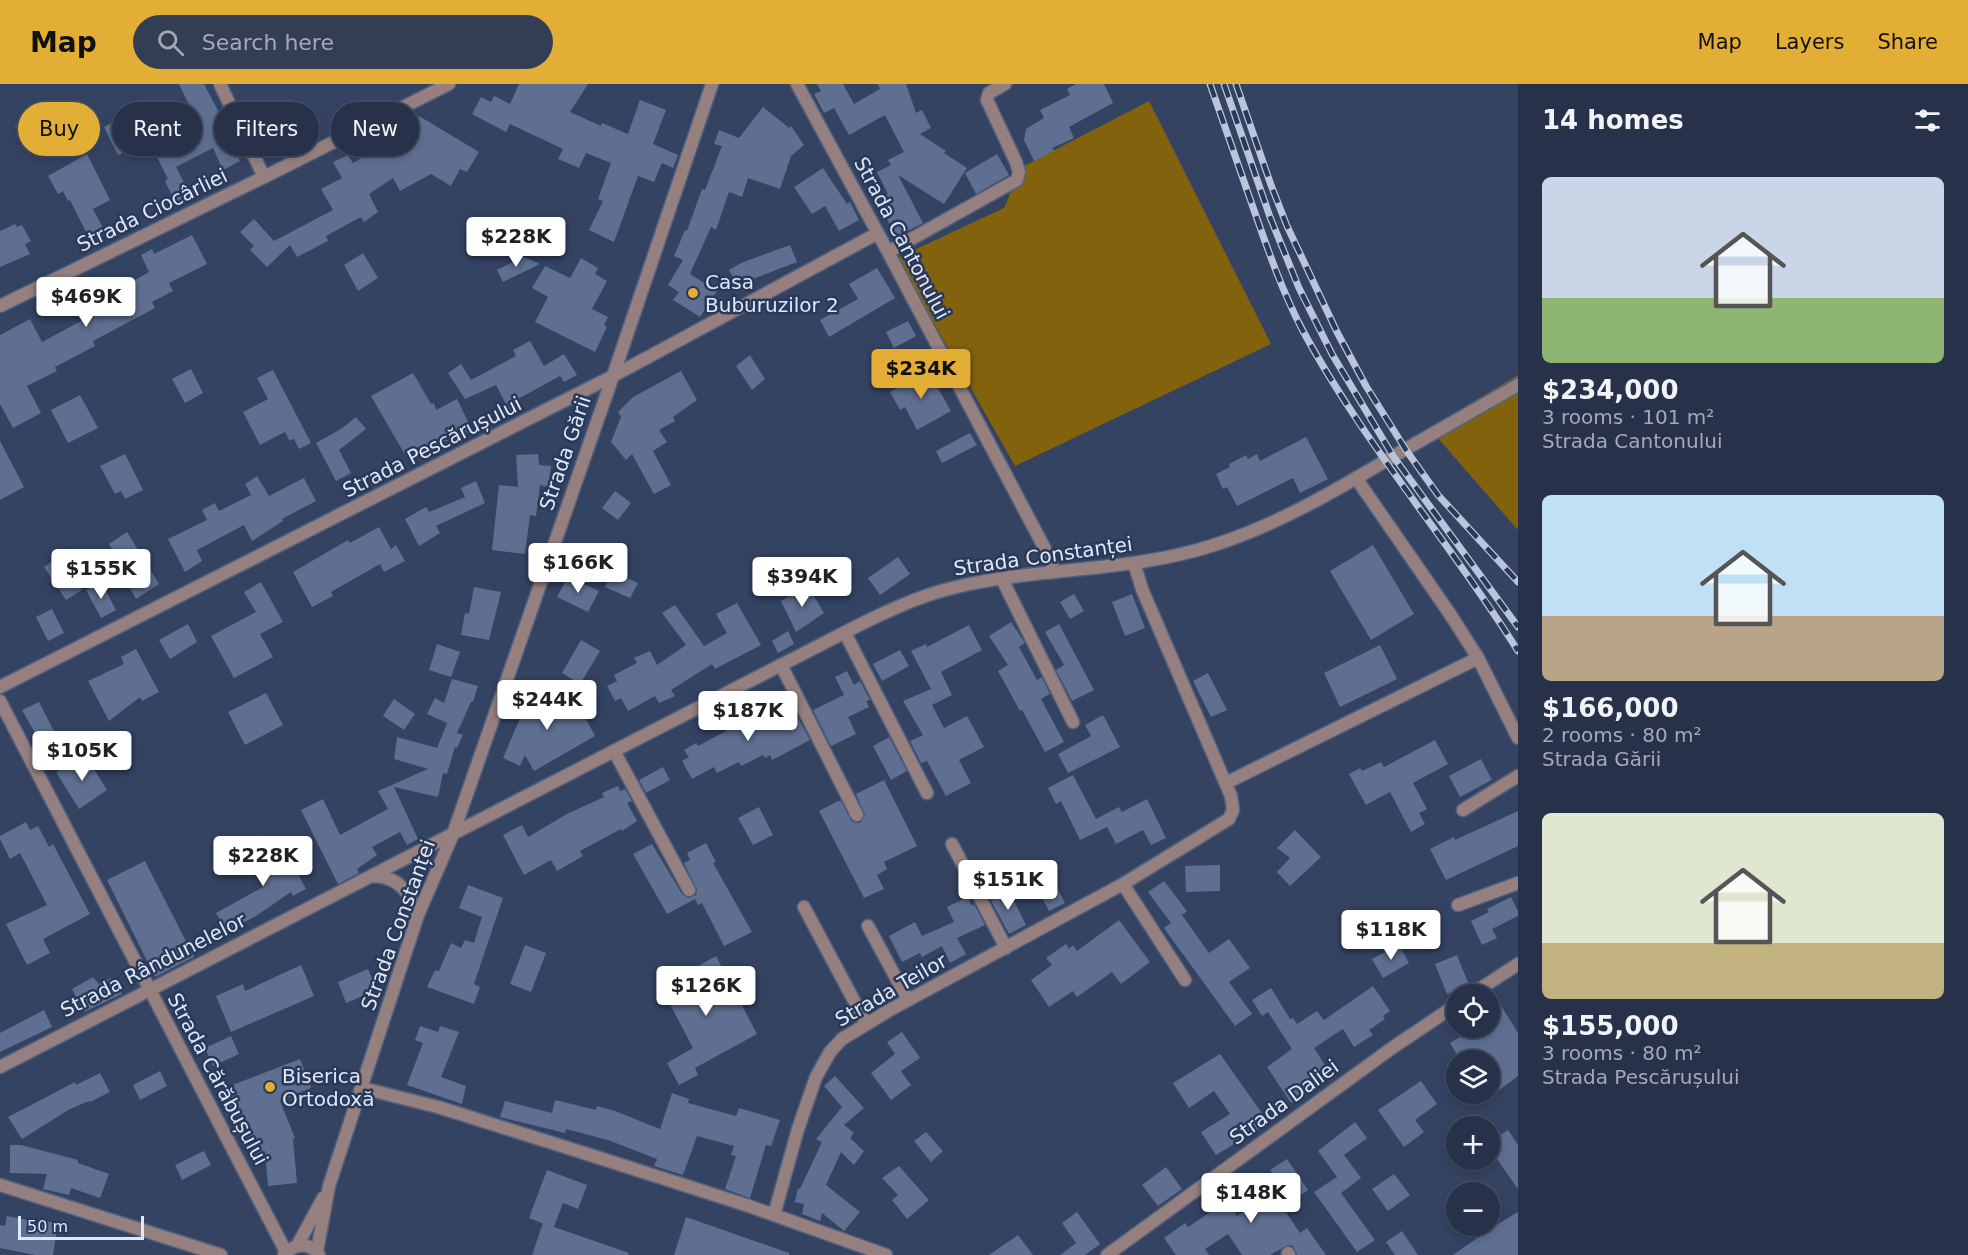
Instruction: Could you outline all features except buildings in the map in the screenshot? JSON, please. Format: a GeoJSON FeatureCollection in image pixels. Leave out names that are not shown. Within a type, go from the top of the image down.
{"type":"FeatureCollection","features":[{"type":"Feature","properties":{"kind":"street"},"geometry":{"type":"LineString","coordinates":[[220,84],[264,177]]}},
{"type":"Feature","properties":{"kind":"street","name":"Strada Ciocârliei"},"geometry":{"type":"LineString","coordinates":[[0,306],[449,84]]}},
{"type":"Feature","properties":{"kind":"street","name":"Strada Gării"},"geometry":{"type":"LineString","coordinates":[[453,834],[613,376],[711,84]]}},
{"type":"Feature","properties":{"kind":"street","name":"Strada Cantonului"},"geometry":{"type":"LineString","coordinates":[[797,84],[878,233],[1044,547],[1055,572]]}},
{"type":"Feature","properties":{"kind":"street"},"geometry":{"type":"LineString","coordinates":[[888,252],[1017,180],[1019,172],[1016,162],[987,100],[989,93],[1005,84]]}},
{"type":"Feature","properties":{"kind":"street","name":"Strada Pescărușului"},"geometry":{"type":"LineString","coordinates":[[0,687],[613,376],[878,233]]}},
{"type":"Feature","properties":{"kind":"street","name":"Strada Constanței"},"geometry":{"type":"LineString","coordinates":[[318,1253],[329,1186],[355,1105],[363,1088],[418,915],[453,834],[781,665],[911,602],[942,591],[1002,579],[1181,555],[1240,536],[1279,519],[1356,478],[1518,385]]}},
{"type":"Feature","properties":{"kind":"street"},"geometry":{"type":"LineString","coordinates":[[1356,478],[1425,576],[1478,658],[1518,738]]}},
{"type":"Feature","properties":{"kind":"street","name":"Strada Teilor"},"geometry":{"type":"LineString","coordinates":[[774,1215],[798,1129],[816,1077],[830,1052],[842,1039],[866,1023],[1123,884],[1229,819],[1233,810],[1231,796],[1142,589],[1134,563]]}},
{"type":"Feature","properties":{"kind":"street"},"geometry":{"type":"LineString","coordinates":[[1002,579],[1073,722]]}},
{"type":"Feature","properties":{"kind":"street"},"geometry":{"type":"LineString","coordinates":[[845,633],[927,793]]}},
{"type":"Feature","properties":{"kind":"street"},"geometry":{"type":"LineString","coordinates":[[1226,783],[1478,658]]}},
{"type":"Feature","properties":{"kind":"street"},"geometry":{"type":"LineString","coordinates":[[781,665],[857,815]]}},
{"type":"Feature","properties":{"kind":"street","name":"Strada Cărăbușului"},"geometry":{"type":"LineString","coordinates":[[0,701],[149,989],[289,1251]]}},
{"type":"Feature","properties":{"kind":"street"},"geometry":{"type":"LineString","coordinates":[[614,751],[689,890]]}},
{"type":"Feature","properties":{"kind":"street"},"geometry":{"type":"LineString","coordinates":[[1463,810],[1518,776]]}},
{"type":"Feature","properties":{"kind":"street","name":"Strada Rândunelelor"},"geometry":{"type":"LineString","coordinates":[[0,1067],[453,834]]}},
{"type":"Feature","properties":{"kind":"street"},"geometry":{"type":"LineString","coordinates":[[952,844],[1006,948]]}},
{"type":"Feature","properties":{"kind":"street"},"geometry":{"type":"LineString","coordinates":[[370,876],[385,876],[394,880],[404,889],[418,915]]}},
{"type":"Feature","properties":{"kind":"street"},"geometry":{"type":"LineString","coordinates":[[1458,905],[1518,883]]}},
{"type":"Feature","properties":{"kind":"street"},"geometry":{"type":"LineString","coordinates":[[1123,884],[1185,980]]}},
{"type":"Feature","properties":{"kind":"street"},"geometry":{"type":"LineString","coordinates":[[804,907],[866,1023]]}},
{"type":"Feature","properties":{"kind":"street"},"geometry":{"type":"LineString","coordinates":[[868,926],[908,1000]]}},
{"type":"Feature","properties":{"kind":"street"},"geometry":{"type":"LineString","coordinates":[[1487,984],[1518,964]]}},
{"type":"Feature","properties":{"kind":"street","name":"Strada Daliei"},"geometry":{"type":"LineString","coordinates":[[1107,1255],[1382,1055],[1446,1012]]}},
{"type":"Feature","properties":{"kind":"street"},"geometry":{"type":"LineString","coordinates":[[363,1088],[438,1107],[550,1142],[774,1215],[857,1250],[886,1255]]}},
{"type":"Feature","properties":{"kind":"street"},"geometry":{"type":"LineString","coordinates":[[0,1185],[221,1255]]}},
{"type":"Feature","properties":{"kind":"street"},"geometry":{"type":"LineString","coordinates":[[289,1251],[329,1186]]}},
{"type":"Feature","properties":{"kind":"street"},"geometry":{"type":"LineString","coordinates":[[289,1251],[309,1247],[318,1253]]}},
{"type":"Feature","properties":{"kind":"shaded area"},"geometry":{"type":"Polygon","coordinates":[[[1149,101],[1271,344],[1015,466],[897,258],[1004,208],[1022,167],[1149,101]]]}},
{"type":"Feature","properties":{"kind":"shaded area"},"geometry":{"type":"Polygon","coordinates":[[[1518,375],[1518,530],[1429,428],[1518,375]]]}},
{"type":"Feature","properties":{"kind":"railway"},"geometry":{"type":"LineString","coordinates":[[1210,84],[1271,258],[1303,331],[1353,413],[1518,651]]}},
{"type":"Feature","properties":{"kind":"railway"},"geometry":{"type":"LineString","coordinates":[[1224,84],[1270,217],[1299,288],[1332,354],[1393,456],[1518,627]]}},
{"type":"Feature","properties":{"kind":"railway"},"geometry":{"type":"LineString","coordinates":[[1236,84],[1287,226],[1337,332],[1366,386],[1406,450],[1438,495],[1518,582]]}},
{"type":"Feature","properties":{"kind":"place","name":"Casa Buburuzilor 2"},"geometry":{"type":"Point","coordinates":[693,293]}},
{"type":"Feature","properties":{"kind":"place","name":"Biserica Ortodoxă"},"geometry":{"type":"Point","coordinates":[270,1087]}}]}
